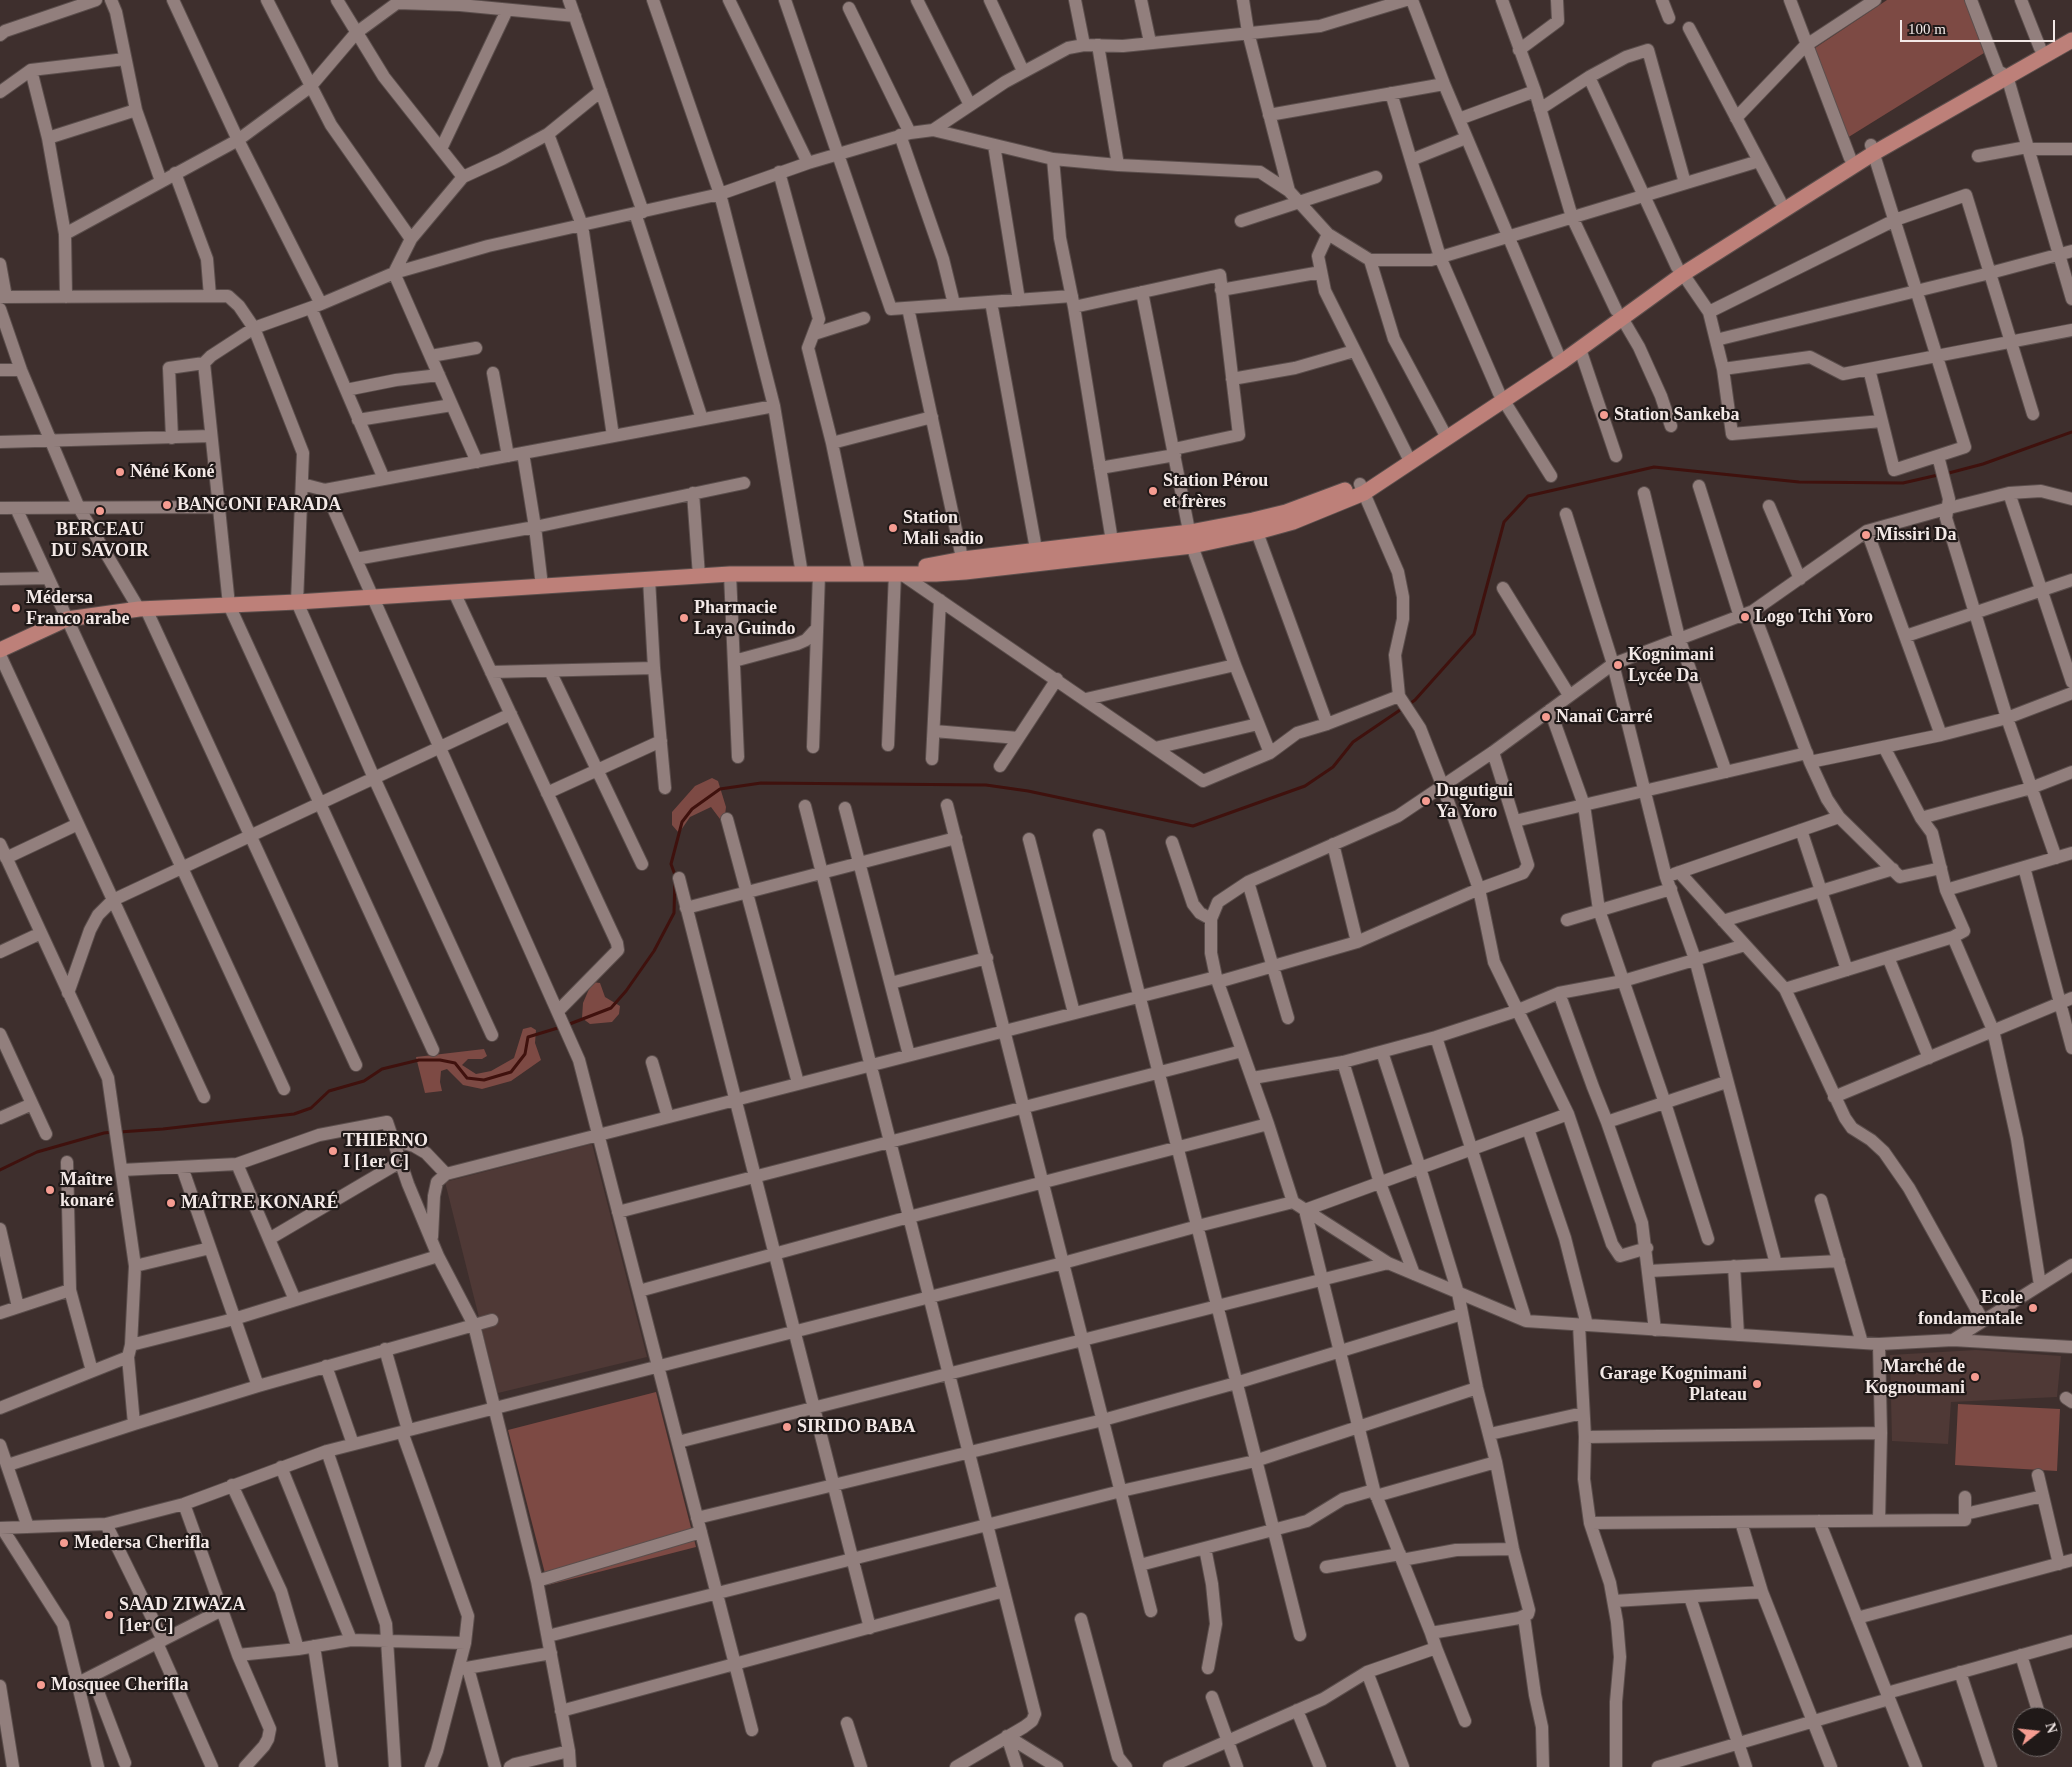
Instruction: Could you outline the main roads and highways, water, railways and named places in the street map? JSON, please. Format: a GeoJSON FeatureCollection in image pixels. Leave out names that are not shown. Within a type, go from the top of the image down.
{"type":"FeatureCollection","features":[{"type":"Feature","properties":{"kind":"main road"},"geometry":{"type":"LineString","coordinates":[[1680,271],[1873,149],[2002,74],[2040,48],[2072,30]]}},
{"type":"Feature","properties":{"kind":"main road"},"geometry":{"type":"LineString","coordinates":[[2002,74],[2072,40]]}},
{"type":"Feature","properties":{"kind":"main road"},"geometry":{"type":"LineString","coordinates":[[1502,397],[1558,354],[1780,202],[1850,158],[1873,149]]}},
{"type":"Feature","properties":{"kind":"main road"},"geometry":{"type":"LineString","coordinates":[[0,650],[67,619],[142,609],[297,602],[730,574],[897,573],[1191,539],[1255,526],[1286,512],[1362,488],[1580,349],[1619,314]]}},
{"type":"Feature","properties":{"kind":"main road"},"geometry":{"type":"LineString","coordinates":[[1038,557],[1112,542],[1191,539]]}},
{"type":"Feature","properties":{"kind":"waterway"},"geometry":{"type":"LineString","coordinates":[[1945,474],[1983,464],[2072,432]]}},
{"type":"Feature","properties":{"kind":"waterway"},"geometry":{"type":"LineString","coordinates":[[1408,705],[1415,700],[1474,634],[1504,522],[1528,496],[1654,467],[1799,482],[1903,483],[1938,475]]}},
{"type":"Feature","properties":{"kind":"waterway"},"geometry":{"type":"LineString","coordinates":[[567,1025],[611,1008],[626,991],[654,951],[674,913],[675,875],[671,864],[682,822],[692,809],[720,789],[761,783],[986,785],[1028,791],[1193,826],[1305,786],[1333,767],[1353,742],[1403,708]]}},
{"type":"Feature","properties":{"kind":"waterway"},"geometry":{"type":"LineString","coordinates":[[119,1132],[163,1129],[294,1114],[311,1108],[329,1091],[364,1081],[382,1069],[419,1060],[440,1060],[455,1063],[467,1078],[484,1080],[511,1072],[525,1054],[528,1037],[561,1027]]}},
{"type":"Feature","properties":{"kind":"waterway"},"geometry":{"type":"LineString","coordinates":[[0,1170],[37,1152],[113,1132]]}},
{"type":"Feature","properties":{"kind":"place","name":"Station Sankeba"},"geometry":{"type":"Point","coordinates":[1604,415]}},
{"type":"Feature","properties":{"kind":"place","name":"Néné Koné"},"geometry":{"type":"Point","coordinates":[120,472]}},
{"type":"Feature","properties":{"kind":"place","name":"Station Pérou et frères"},"geometry":{"type":"Point","coordinates":[1153,491]}},
{"type":"Feature","properties":{"kind":"place","name":"BANCONI FARADA"},"geometry":{"type":"Point","coordinates":[167,505]}},
{"type":"Feature","properties":{"kind":"place","name":"BERCEAU DU SAVOIR"},"geometry":{"type":"Point","coordinates":[100,511]}},
{"type":"Feature","properties":{"kind":"place","name":"Station Mali sadio"},"geometry":{"type":"Point","coordinates":[893,528]}},
{"type":"Feature","properties":{"kind":"place","name":"Missiri Da"},"geometry":{"type":"Point","coordinates":[1866,535]}},
{"type":"Feature","properties":{"kind":"place","name":"Médersa Franco arabe"},"geometry":{"type":"Point","coordinates":[16,608]}},
{"type":"Feature","properties":{"kind":"place","name":"Logo Tchi Yoro"},"geometry":{"type":"Point","coordinates":[1745,617]}},
{"type":"Feature","properties":{"kind":"place","name":"Pharmacie Laya Guindo"},"geometry":{"type":"Point","coordinates":[684,618]}},
{"type":"Feature","properties":{"kind":"place","name":"Kognimani Lycée Da"},"geometry":{"type":"Point","coordinates":[1618,665]}},
{"type":"Feature","properties":{"kind":"place","name":"Nanaï Carré"},"geometry":{"type":"Point","coordinates":[1546,717]}},
{"type":"Feature","properties":{"kind":"place","name":"Dugutigui Ya Yoro"},"geometry":{"type":"Point","coordinates":[1426,801]}},
{"type":"Feature","properties":{"kind":"place","name":"THIERNO I [1er C]"},"geometry":{"type":"Point","coordinates":[333,1151]}},
{"type":"Feature","properties":{"kind":"place","name":"Maître konaré"},"geometry":{"type":"Point","coordinates":[50,1190]}},
{"type":"Feature","properties":{"kind":"place","name":"MAÎTRE KONARÉ"},"geometry":{"type":"Point","coordinates":[171,1203]}},
{"type":"Feature","properties":{"kind":"place","name":"Ecole fondamentale"},"geometry":{"type":"Point","coordinates":[2033,1308]}},
{"type":"Feature","properties":{"kind":"place","name":"Marché de Kognoumani"},"geometry":{"type":"Point","coordinates":[1975,1377]}},
{"type":"Feature","properties":{"kind":"place","name":"Garage Kognimani Plateau"},"geometry":{"type":"Point","coordinates":[1757,1384]}},
{"type":"Feature","properties":{"kind":"place","name":"SIRIDO BABA"},"geometry":{"type":"Point","coordinates":[787,1427]}},
{"type":"Feature","properties":{"kind":"place","name":"Medersa Cherifla"},"geometry":{"type":"Point","coordinates":[64,1543]}},
{"type":"Feature","properties":{"kind":"place","name":"SAAD ZIWAZA [1er C]"},"geometry":{"type":"Point","coordinates":[109,1615]}},
{"type":"Feature","properties":{"kind":"place","name":"Mosquee Cherifla"},"geometry":{"type":"Point","coordinates":[41,1685]}}]}
